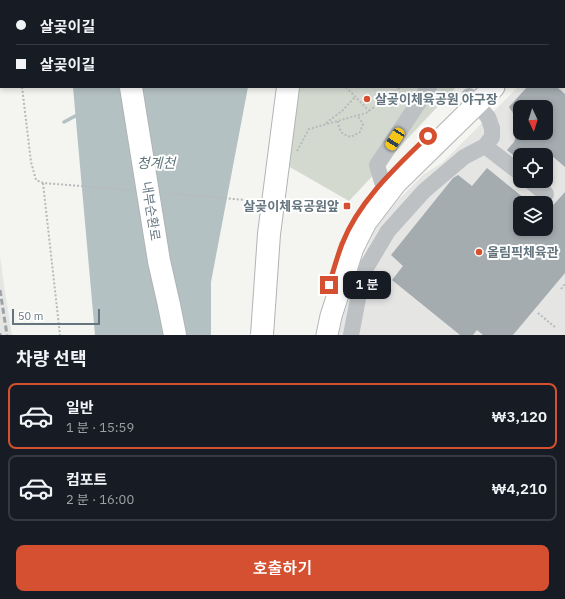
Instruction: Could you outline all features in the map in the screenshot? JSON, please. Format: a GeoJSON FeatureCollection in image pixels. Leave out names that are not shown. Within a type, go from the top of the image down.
{"type":"FeatureCollection","features":[{"type":"Feature","properties":{"kind":"highway","name":"내부순환로"},"geometry":{"type":"LineString","coordinates":[[131,88],[160,261],[175,335]]}},
{"type":"Feature","properties":{"kind":"highway"},"geometry":{"type":"LineString","coordinates":[[262,335],[269,234],[288,88]]}},
{"type":"Feature","properties":{"kind":"main road"},"geometry":{"type":"LineString","coordinates":[[316,335],[320,313],[342,244],[356,216],[382,182],[474,96],[492,88]]}},
{"type":"Feature","properties":{"kind":"main road"},"geometry":{"type":"LineString","coordinates":[[327,335],[331,316],[353,248],[366,222],[396,183],[474,96]]}},
{"type":"Feature","properties":{"kind":"lane"},"geometry":{"type":"LineString","coordinates":[[382,182],[377,165],[428,88]]}},
{"type":"Feature","properties":{"kind":"lane"},"geometry":{"type":"LineString","coordinates":[[351,335],[363,273],[388,231],[424,191],[464,157],[485,146],[492,137],[492,128],[488,117],[474,96]]}},
{"type":"Feature","properties":{"kind":"lane"},"geometry":{"type":"LineString","coordinates":[[485,146],[513,168]]}},
{"type":"Feature","properties":{"kind":"lane"},"geometry":{"type":"LineString","coordinates":[[539,188],[546,194]]}},
{"type":"Feature","properties":{"kind":"path"},"geometry":{"type":"LineString","coordinates":[[22,88],[36,180],[42,183],[60,184]]}},
{"type":"Feature","properties":{"kind":"path"},"geometry":{"type":"LineString","coordinates":[[347,88],[369,111]]}},
{"type":"Feature","properties":{"kind":"path"},"geometry":{"type":"LineString","coordinates":[[295,154],[309,129],[358,116],[369,111],[400,88]]}},
{"type":"Feature","properties":{"kind":"path"},"geometry":{"type":"LineString","coordinates":[[324,125],[355,98]]}},
{"type":"Feature","properties":{"kind":"path"},"geometry":{"type":"LineString","coordinates":[[338,121],[339,128],[343,134],[351,137],[360,132],[363,124],[358,116]]}},
{"type":"Feature","properties":{"kind":"path"},"geometry":{"type":"LineString","coordinates":[[42,183],[60,335]]}},
{"type":"Feature","properties":{"kind":"path"},"geometry":{"type":"LineString","coordinates":[[561,289],[565,284]]}},
{"type":"Feature","properties":{"kind":"path"},"geometry":{"type":"LineString","coordinates":[[538,313],[556,328]]}},
{"type":"Feature","properties":{"kind":"shaded area"},"geometry":{"type":"Polygon","coordinates":[[[299,88],[455,88],[349,201],[288,166],[299,88]]]}},
{"type":"Feature","properties":{"kind":"shaded area"},"geometry":{"type":"Polygon","coordinates":[[[517,88],[565,88],[565,335],[339,335],[340,326],[359,266],[377,226],[398,200],[424,174],[442,163],[517,88]]]}},
{"type":"Feature","properties":{"kind":"shaded area"},"geometry":{"type":"Polygon","coordinates":[[[0,256],[5,292],[12,335],[0,335],[0,256]]]}},
{"type":"Feature","properties":{"kind":"water","name":"청계천"},"geometry":{"type":"Polygon","coordinates":[[[73,88],[248,88],[211,282],[211,335],[95,335],[73,88]]]}},
{"type":"Feature","properties":{"kind":"building"},"geometry":{"type":"Polygon","coordinates":[[[526,88],[558,88],[565,94],[565,167],[553,157],[553,148],[513,148],[513,155],[507,150],[515,140],[553,140],[553,100],[515,100],[526,88]]]}},
{"type":"Feature","properties":{"kind":"building"},"geometry":{"type":"Polygon","coordinates":[[[513,103],[513,113],[509,107],[513,103]]]}},
{"type":"Feature","properties":{"kind":"building","name":"올림픽체육관"},"geometry":{"type":"Polygon","coordinates":[[[487,168],[521,196],[513,196],[513,236],[553,236],[553,205],[565,192],[565,273],[513,335],[483,335],[477,330],[473,335],[460,335],[392,280],[403,266],[391,255],[453,178],[458,175],[472,186],[487,168]]]}},
{"type":"Feature","properties":{"kind":"waterway"},"geometry":{"type":"LineString","coordinates":[[64,122],[79,114]]}},
{"type":"Feature","properties":{"kind":"railway"},"geometry":{"type":"LineString","coordinates":[[0,290],[7,335]]}},
{"type":"Feature","properties":{"kind":"place","name":"살곶이체육공원 야구장"},"geometry":{"type":"Point","coordinates":[367,99]}},
{"type":"Feature","properties":{"kind":"place","name":"살곶이체육공원앞"},"geometry":{"type":"Point","coordinates":[347,206]}},
{"type":"Feature","properties":{"kind":"place","name":"올림픽체육관"},"geometry":{"type":"Point","coordinates":[479,252]}},
{"type":"Feature","properties":{"kind":"route"},"geometry":{"type":"LineString","coordinates":[[329,285],[342,244],[356,216],[387,175],[428,136]]}}]}
